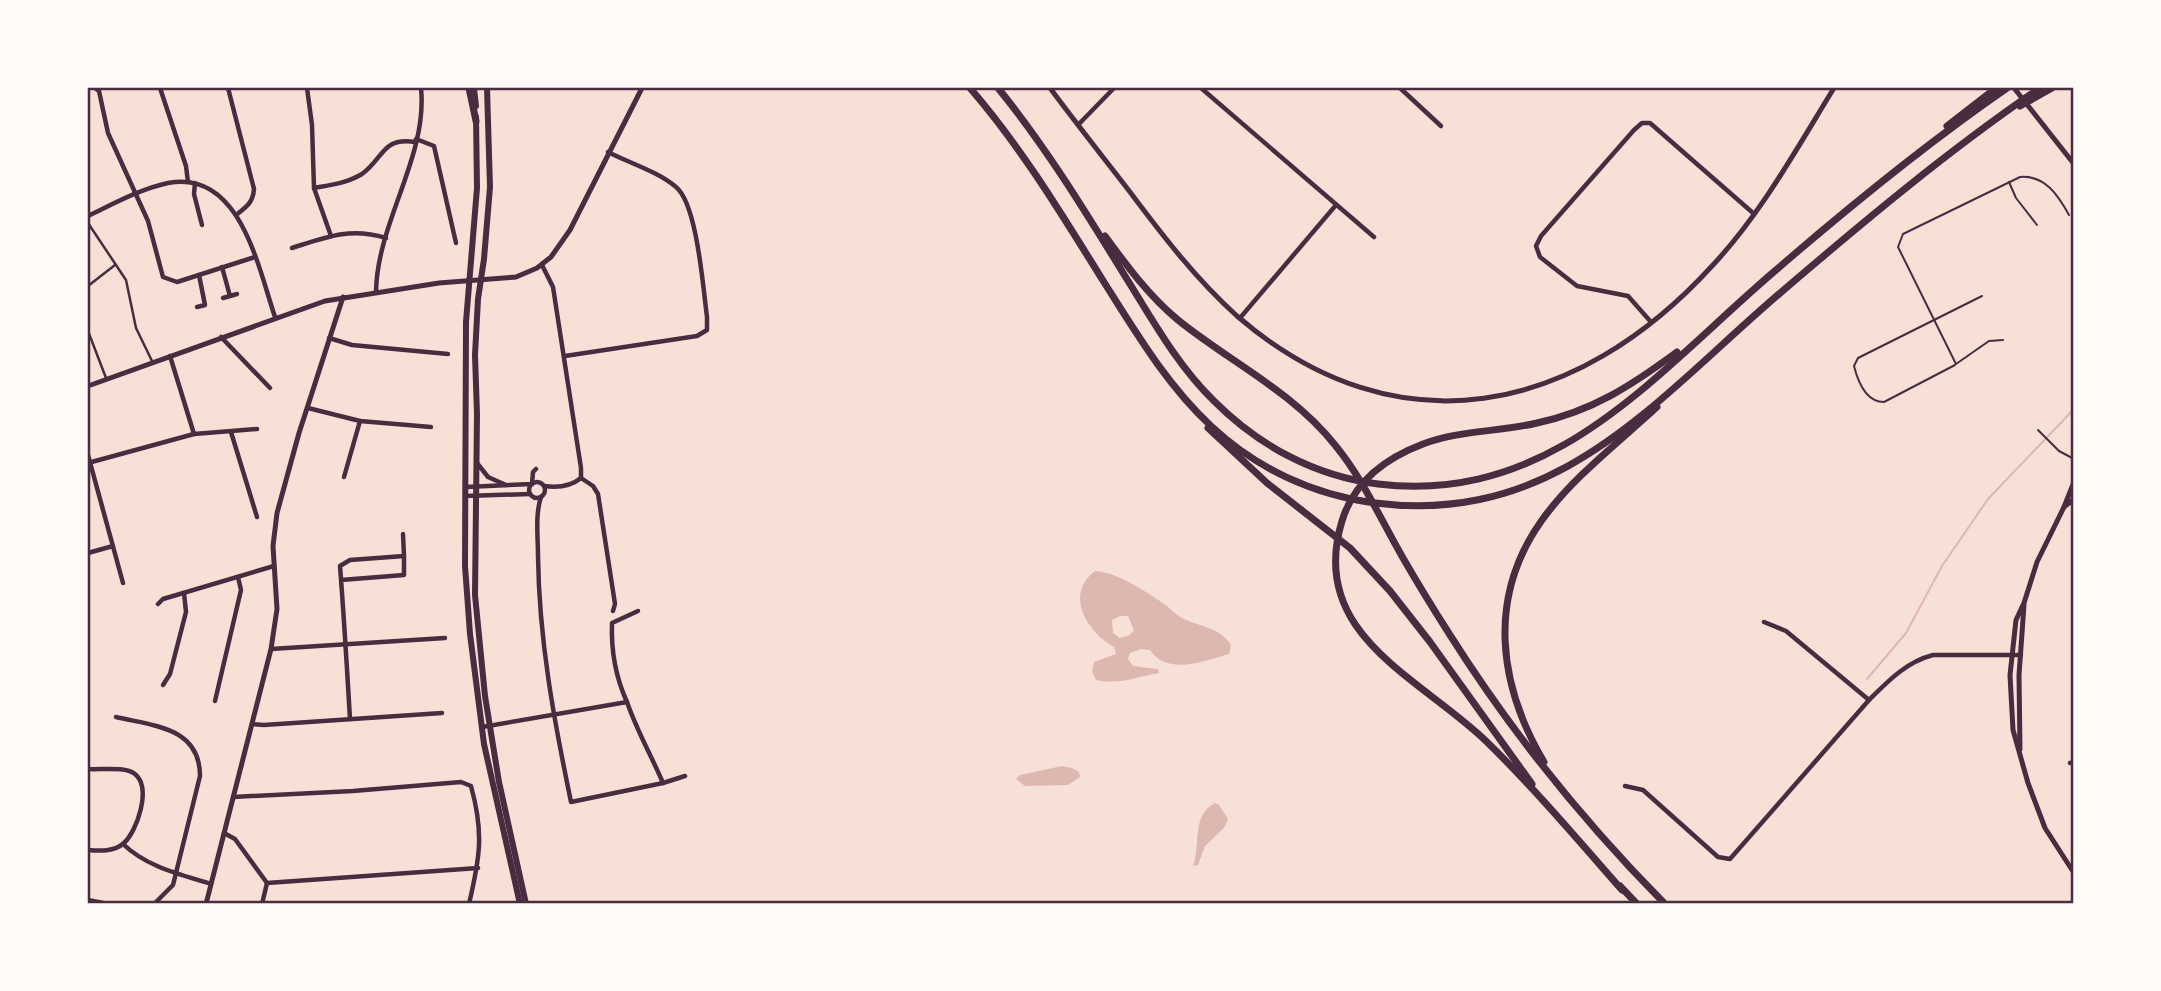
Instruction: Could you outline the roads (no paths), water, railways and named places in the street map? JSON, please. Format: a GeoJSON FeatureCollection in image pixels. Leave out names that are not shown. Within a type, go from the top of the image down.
{"type":"FeatureCollection","features":[{"type":"Feature","properties":{"kind":"highway"},"geometry":{"type":"LineString","coordinates":[[472,88],[476,121]]}},
{"type":"Feature","properties":{"kind":"highway"},"geometry":{"type":"LineString","coordinates":[[970,88],[1035,171],[1143,343],[1204,424],[1241,462],[1325,527],[1368,568],[1422,632],[1528,778],[1622,890]]}},
{"type":"Feature","properties":{"kind":"highway"},"geometry":{"type":"LineString","coordinates":[[998,88],[1030,127],[1161,334],[1194,381],[1237,423],[1259,440],[1288,456],[1349,479],[1393,485],[1444,485],[1479,480],[1514,470],[1549,455],[1579,437],[1619,407],[1948,125],[1996,88]]}},
{"type":"Feature","properties":{"kind":"highway"},"geometry":{"type":"LineString","coordinates":[[1908,160],[2007,88]]}},
{"type":"Feature","properties":{"kind":"highway"},"geometry":{"type":"LineString","coordinates":[[1563,792],[1531,740],[1515,700],[1504,653],[1504,628],[1513,577],[1521,556],[1538,527],[1580,477],[1798,278],[1978,133],[2040,88]]}},
{"type":"Feature","properties":{"kind":"highway"},"geometry":{"type":"LineString","coordinates":[[1978,133],[2052,88]]}},
{"type":"Feature","properties":{"kind":"highway"},"geometry":{"type":"LineString","coordinates":[[1081,205],[1139,281],[1164,307],[1200,336],[1275,388],[1317,424],[1351,466],[1402,557],[1475,674],[1563,792],[1602,838],[1665,904]]}},
{"type":"Feature","properties":{"kind":"highway"},"geometry":{"type":"LineString","coordinates":[[1637,904],[1486,742],[1453,712],[1376,652],[1350,618],[1340,597],[1336,553],[1344,515],[1359,487],[1387,461],[1425,443],[1537,424],[1591,407],[1634,383],[1711,326]]}},
{"type":"Feature","properties":{"kind":"highway"},"geometry":{"type":"LineString","coordinates":[[1186,400],[1212,427],[1249,457],[1328,494],[1420,507],[1462,504],[1504,494],[1549,477],[1603,444],[1705,362]]}},
{"type":"Feature","properties":{"kind":"main road"},"geometry":{"type":"LineString","coordinates":[[487,88],[490,187],[475,355],[476,620],[486,726],[526,904]]}},
{"type":"Feature","properties":{"kind":"main road"},"geometry":{"type":"LineString","coordinates":[[476,121],[477,188],[469,281],[464,487],[466,580],[486,726],[520,904]]}},
{"type":"Feature","properties":{"kind":"street"},"geometry":{"type":"LineString","coordinates":[[95,88],[99,91],[114,150],[148,221],[163,276],[177,282],[255,257]]}},
{"type":"Feature","properties":{"kind":"street"},"geometry":{"type":"LineString","coordinates":[[160,88],[186,166],[188,182]]}},
{"type":"Feature","properties":{"kind":"street"},"geometry":{"type":"LineString","coordinates":[[228,88],[254,189],[254,197],[249,205],[236,215]]}},
{"type":"Feature","properties":{"kind":"street"},"geometry":{"type":"LineString","coordinates":[[307,88],[312,125],[314,188],[331,236]]}},
{"type":"Feature","properties":{"kind":"street"},"geometry":{"type":"LineString","coordinates":[[376,292],[379,261],[416,141],[422,112],[421,88]]}},
{"type":"Feature","properties":{"kind":"street"},"geometry":{"type":"LineString","coordinates":[[88,386],[275,317],[343,297],[516,277],[542,265],[557,250],[570,230],[642,88]]}},
{"type":"Feature","properties":{"kind":"street"},"geometry":{"type":"LineString","coordinates":[[1050,88],[1179,255],[1208,288],[1240,318],[1312,368],[1357,388],[1398,398],[1444,401],[1491,398],[1534,388],[1574,373],[1652,323],[1714,264],[1754,213],[1834,88]]}},
{"type":"Feature","properties":{"kind":"street"},"geometry":{"type":"LineString","coordinates":[[1078,125],[1114,88]]}},
{"type":"Feature","properties":{"kind":"street"},"geometry":{"type":"LineString","coordinates":[[1201,88],[1374,237]]}},
{"type":"Feature","properties":{"kind":"street"},"geometry":{"type":"LineString","coordinates":[[1400,88],[1441,126]]}},
{"type":"Feature","properties":{"kind":"street"},"geometry":{"type":"LineString","coordinates":[[2014,88],[2074,164]]}},
{"type":"Feature","properties":{"kind":"street"},"geometry":{"type":"LineString","coordinates":[[1652,323],[1628,296],[1577,286],[1540,257],[1536,246],[1541,236],[1634,130],[1647,122],[1654,126],[1754,213]]}},
{"type":"Feature","properties":{"kind":"street"},"geometry":{"type":"LineString","coordinates":[[314,188],[340,184],[361,174],[394,142],[416,141],[434,146],[456,243]]}},
{"type":"Feature","properties":{"kind":"street"},"geometry":{"type":"LineString","coordinates":[[565,356],[697,336],[707,330],[693,223],[686,199],[674,185],[608,152]]}},
{"type":"Feature","properties":{"kind":"street"},"geometry":{"type":"LineString","coordinates":[[88,216],[135,194],[171,183],[195,183],[215,191],[236,215],[255,257],[275,317]]}},
{"type":"Feature","properties":{"kind":"street"},"geometry":{"type":"LineString","coordinates":[[195,183],[194,194],[202,225]]}},
{"type":"Feature","properties":{"kind":"street"},"geometry":{"type":"LineString","coordinates":[[1240,318],[1336,205]]}},
{"type":"Feature","properties":{"kind":"street"},"geometry":{"type":"LineString","coordinates":[[88,223],[126,280],[136,328],[152,361]]}},
{"type":"Feature","properties":{"kind":"street"},"geometry":{"type":"LineString","coordinates":[[292,248],[331,236],[360,232],[386,238]]}},
{"type":"Feature","properties":{"kind":"street"},"geometry":{"type":"LineString","coordinates":[[88,286],[115,265]]}},
{"type":"Feature","properties":{"kind":"street"},"geometry":{"type":"LineString","coordinates":[[542,265],[553,286],[581,478],[596,489],[598,494],[615,604],[613,611]]}},
{"type":"Feature","properties":{"kind":"street"},"geometry":{"type":"LineString","coordinates":[[222,267],[230,296]]}},
{"type":"Feature","properties":{"kind":"street"},"geometry":{"type":"LineString","coordinates":[[197,307],[205,304],[199,275]]}},
{"type":"Feature","properties":{"kind":"street"},"geometry":{"type":"LineString","coordinates":[[223,298],[237,294]]}},
{"type":"Feature","properties":{"kind":"street"},"geometry":{"type":"LineString","coordinates":[[206,904],[271,649],[277,609],[274,566],[277,513],[292,456],[343,297]]}},
{"type":"Feature","properties":{"kind":"street"},"geometry":{"type":"LineString","coordinates":[[88,331],[106,378]]}},
{"type":"Feature","properties":{"kind":"street"},"geometry":{"type":"LineString","coordinates":[[221,337],[270,388]]}},
{"type":"Feature","properties":{"kind":"street"},"geometry":{"type":"LineString","coordinates":[[330,338],[352,345],[448,354]]}},
{"type":"Feature","properties":{"kind":"street"},"geometry":{"type":"LineString","coordinates":[[169,355],[194,434]]}},
{"type":"Feature","properties":{"kind":"street"},"geometry":{"type":"LineString","coordinates":[[308,408],[360,421],[431,427]]}},
{"type":"Feature","properties":{"kind":"street"},"geometry":{"type":"LineString","coordinates":[[344,477],[360,421]]}},
{"type":"Feature","properties":{"kind":"street"},"geometry":{"type":"LineString","coordinates":[[89,462],[194,434],[257,429]]}},
{"type":"Feature","properties":{"kind":"street"},"geometry":{"type":"LineString","coordinates":[[232,432],[257,517]]}},
{"type":"Feature","properties":{"kind":"street"},"geometry":{"type":"LineString","coordinates":[[88,455],[123,583]]}},
{"type":"Feature","properties":{"kind":"street"},"geometry":{"type":"LineString","coordinates":[[476,461],[488,477],[506,485]]}},
{"type":"Feature","properties":{"kind":"street"},"geometry":{"type":"LineString","coordinates":[[538,506],[529,489],[536,469],[543,485],[543,495],[538,506],[541,628],[553,715],[571,802],[685,776]]}},
{"type":"Feature","properties":{"kind":"street"},"geometry":{"type":"LineString","coordinates":[[464,496],[543,495],[555,488],[573,484],[581,478]]}},
{"type":"Feature","properties":{"kind":"street"},"geometry":{"type":"LineString","coordinates":[[464,487],[537,482],[555,488]]}},
{"type":"Feature","properties":{"kind":"street"},"geometry":{"type":"LineString","coordinates":[[2074,482],[2037,562],[2016,620],[2012,654],[2011,713],[2028,783],[2045,828],[2074,873]]}},
{"type":"Feature","properties":{"kind":"street"},"geometry":{"type":"LineString","coordinates":[[2064,507],[2074,499]]}},
{"type":"Feature","properties":{"kind":"street"},"geometry":{"type":"LineString","coordinates":[[341,580],[404,575],[403,534]]}},
{"type":"Feature","properties":{"kind":"street"},"geometry":{"type":"LineString","coordinates":[[88,553],[113,546]]}},
{"type":"Feature","properties":{"kind":"street"},"geometry":{"type":"LineString","coordinates":[[350,719],[340,566],[345,561],[404,556]]}},
{"type":"Feature","properties":{"kind":"street"},"geometry":{"type":"LineString","coordinates":[[158,604],[163,599],[274,566]]}},
{"type":"Feature","properties":{"kind":"street"},"geometry":{"type":"LineString","coordinates":[[215,702],[242,590],[238,577]]}},
{"type":"Feature","properties":{"kind":"street"},"geometry":{"type":"LineString","coordinates":[[163,685],[170,674],[186,612],[184,593]]}},
{"type":"Feature","properties":{"kind":"street"},"geometry":{"type":"LineString","coordinates":[[2020,752],[2024,603]]}},
{"type":"Feature","properties":{"kind":"street"},"geometry":{"type":"LineString","coordinates":[[638,611],[612,623],[611,641],[616,668],[638,734],[647,747],[663,783]]}},
{"type":"Feature","properties":{"kind":"street"},"geometry":{"type":"LineString","coordinates":[[1764,622],[1786,631],[1869,700]]}},
{"type":"Feature","properties":{"kind":"street"},"geometry":{"type":"LineString","coordinates":[[271,649],[445,638]]}},
{"type":"Feature","properties":{"kind":"street"},"geometry":{"type":"LineString","coordinates":[[1625,786],[1643,790],[1718,857],[1730,859],[1893,676],[1923,657],[1933,655],[2021,655]]}},
{"type":"Feature","properties":{"kind":"street"},"geometry":{"type":"LineString","coordinates":[[486,726],[627,702]]}},
{"type":"Feature","properties":{"kind":"street"},"geometry":{"type":"LineString","coordinates":[[252,724],[442,713]]}},
{"type":"Feature","properties":{"kind":"street"},"geometry":{"type":"LineString","coordinates":[[116,717],[181,735],[192,746],[199,759],[200,776],[173,884],[154,904]]}},
{"type":"Feature","properties":{"kind":"street"},"geometry":{"type":"LineString","coordinates":[[88,769],[125,770],[136,775],[140,779],[144,796],[134,827],[122,844],[100,851],[88,850]]}},
{"type":"Feature","properties":{"kind":"street"},"geometry":{"type":"LineString","coordinates":[[233,797],[461,782],[471,786],[481,839],[478,868],[469,904]]}},
{"type":"Feature","properties":{"kind":"street"},"geometry":{"type":"LineString","coordinates":[[224,832],[235,839],[267,883],[262,904]]}},
{"type":"Feature","properties":{"kind":"street"},"geometry":{"type":"LineString","coordinates":[[122,844],[153,865],[211,884]]}},
{"type":"Feature","properties":{"kind":"street"},"geometry":{"type":"LineString","coordinates":[[267,883],[478,868]]}},
{"type":"Feature","properties":{"kind":"street"},"geometry":{"type":"LineString","coordinates":[[88,900],[108,904]]}},
{"type":"Feature","properties":{"kind":"lane"},"geometry":{"type":"LineString","coordinates":[[1955,364],[1898,247],[1903,234],[2008,181],[2032,176],[2043,181],[2060,199],[2069,215]]}},
{"type":"Feature","properties":{"kind":"lane"},"geometry":{"type":"LineString","coordinates":[[2008,181],[2016,198],[2037,225]]}},
{"type":"Feature","properties":{"kind":"lane"},"geometry":{"type":"LineString","coordinates":[[1982,296],[1858,358],[1854,366],[1856,374],[1867,396],[1875,402],[1884,402],[1955,364],[1989,341],[2003,340]]}},
{"type":"Feature","properties":{"kind":"lane"},"geometry":{"type":"LineString","coordinates":[[2038,430],[2074,460]]}},
{"type":"Feature","properties":{"kind":"waterway"},"geometry":{"type":"LineString","coordinates":[[1867,679],[1906,633],[1942,566],[1988,499],[2074,409]]}}]}
